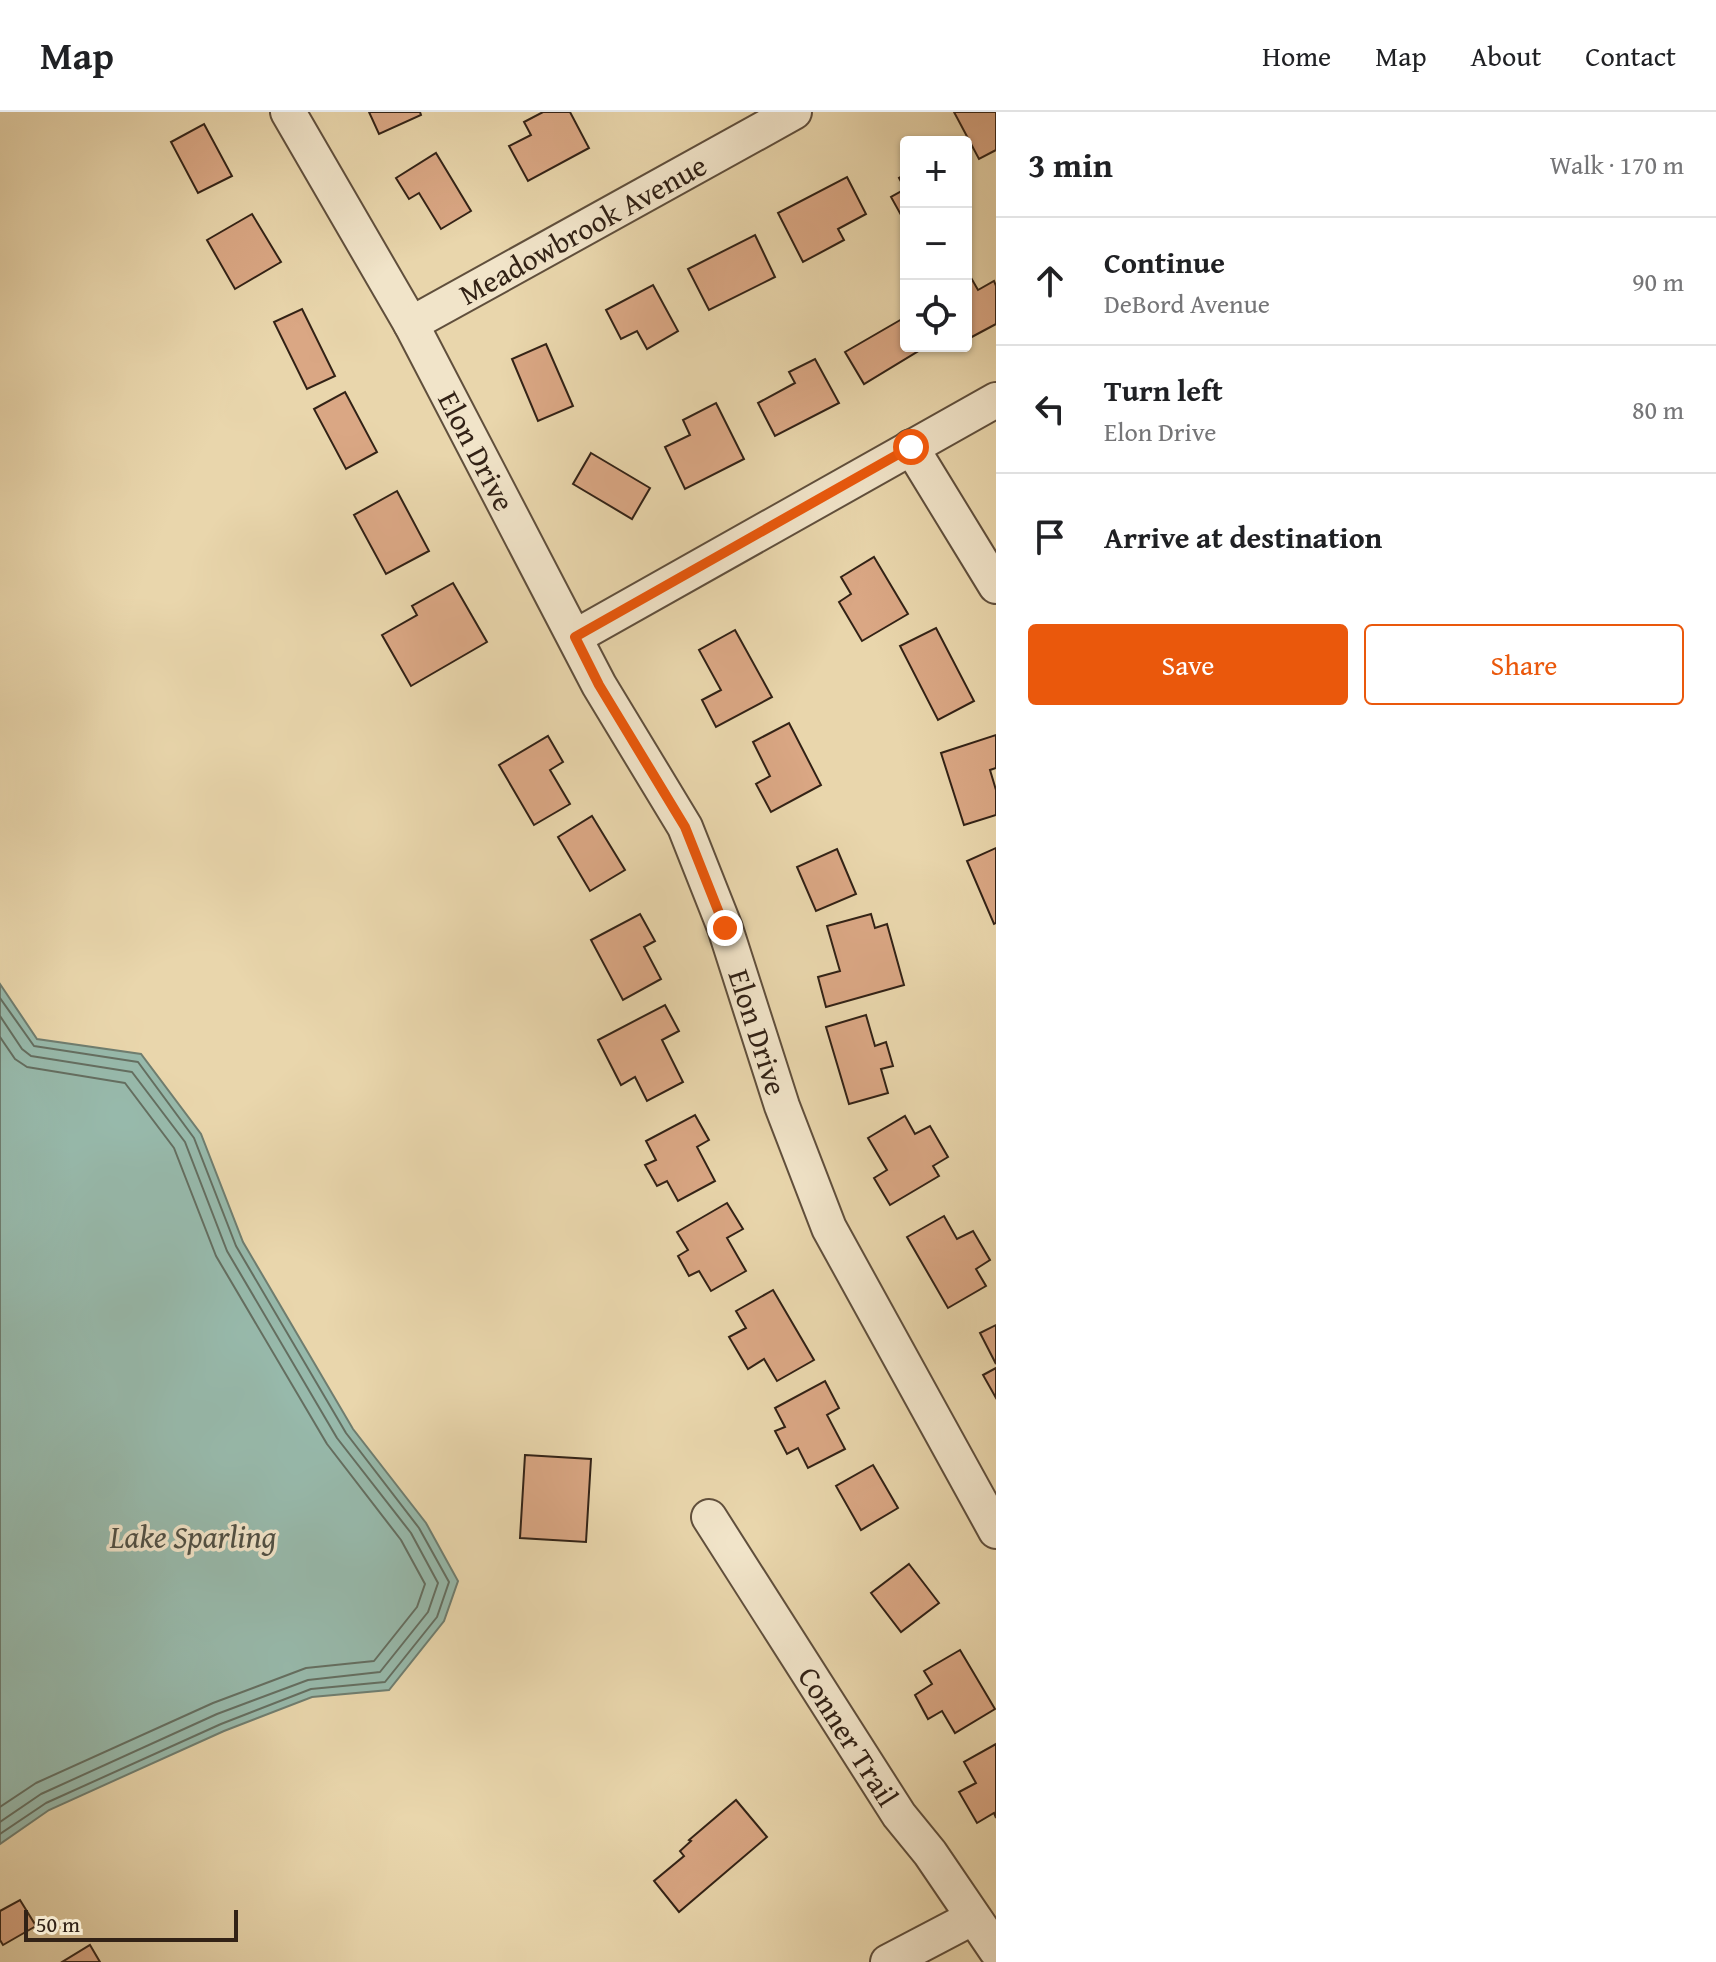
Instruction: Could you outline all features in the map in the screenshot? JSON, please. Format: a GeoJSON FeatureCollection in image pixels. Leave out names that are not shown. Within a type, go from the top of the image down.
{"type":"FeatureCollection","features":[{"type":"Feature","properties":{"kind":"street","name":"Elon Drive"},"geometry":{"type":"LineString","coordinates":[[288,112],[411,324],[599,685],[685,827],[725,928],[782,1106],[829,1228],[996,1531]]}},
{"type":"Feature","properties":{"kind":"street","name":"Meadowbrook Avenue"},"geometry":{"type":"LineString","coordinates":[[411,324],[794,112]]}},
{"type":"Feature","properties":{"kind":"street"},"geometry":{"type":"LineString","coordinates":[[575,637],[996,400]]}},
{"type":"Feature","properties":{"kind":"street"},"geometry":{"type":"LineString","coordinates":[[911,447],[996,586]]}},
{"type":"Feature","properties":{"kind":"street","name":"Conner Trail"},"geometry":{"type":"LineString","coordinates":[[709,1517],[859,1755],[996,1950]]}},
{"type":"Feature","properties":{"kind":"street"},"geometry":{"type":"LineString","coordinates":[[888,1962],[972,1918]]}},
{"type":"Feature","properties":{"kind":"water","name":"Lake Sparling"},"geometry":{"type":"Polygon","coordinates":[[[0,984],[37,1039],[141,1054],[201,1134],[243,1242],[353,1429],[426,1523],[458,1581],[444,1621],[389,1690],[312,1697],[224,1731],[49,1810],[0,1844],[0,984]]]}},
{"type":"Feature","properties":{"kind":"building"},"geometry":{"type":"Polygon","coordinates":[[[369,112],[420,112],[421,115],[379,134],[369,112]]]}},
{"type":"Feature","properties":{"kind":"building"},"geometry":{"type":"Polygon","coordinates":[[[543,112],[570,112],[589,148],[528,181],[509,146],[531,135],[524,122],[543,112]]]}},
{"type":"Feature","properties":{"kind":"building"},"geometry":{"type":"Polygon","coordinates":[[[954,112],[996,112],[996,150],[979,159],[972,146],[972,136],[967,136],[954,112]]]}},
{"type":"Feature","properties":{"kind":"building"},"geometry":{"type":"Polygon","coordinates":[[[204,124],[232,176],[198,193],[171,142],[204,124]]]}},
{"type":"Feature","properties":{"kind":"building"},"geometry":{"type":"Polygon","coordinates":[[[436,153],[471,211],[441,229],[419,193],[409,199],[396,178],[436,153]]]}},
{"type":"Feature","properties":{"kind":"building"},"geometry":{"type":"Polygon","coordinates":[[[847,177],[866,214],[838,229],[844,240],[803,262],[778,213],[847,177]]]}},
{"type":"Feature","properties":{"kind":"building"},"geometry":{"type":"Polygon","coordinates":[[[900,192],[900,213],[891,197],[900,192]]]}},
{"type":"Feature","properties":{"kind":"building"},"geometry":{"type":"Polygon","coordinates":[[[252,214],[281,262],[235,289],[207,240],[252,214]]]}},
{"type":"Feature","properties":{"kind":"building"},"geometry":{"type":"Polygon","coordinates":[[[755,235],[775,277],[709,310],[688,269],[755,235]]]}},
{"type":"Feature","properties":{"kind":"building"},"geometry":{"type":"Polygon","coordinates":[[[972,280],[978,290],[994,281],[996,324],[972,337],[972,280]]]}},
{"type":"Feature","properties":{"kind":"building"},"geometry":{"type":"Polygon","coordinates":[[[653,285],[678,331],[647,349],[637,331],[621,339],[606,310],[653,285]]]}},
{"type":"Feature","properties":{"kind":"building"},"geometry":{"type":"Polygon","coordinates":[[[302,309],[335,376],[307,389],[274,322],[302,309]]]}},
{"type":"Feature","properties":{"kind":"building"},"geometry":{"type":"Polygon","coordinates":[[[900,320],[900,352],[917,352],[864,384],[845,352],[900,320]]]}},
{"type":"Feature","properties":{"kind":"building"},"geometry":{"type":"Polygon","coordinates":[[[546,344],[573,406],[538,421],[512,359],[546,344]]]}},
{"type":"Feature","properties":{"kind":"building"},"geometry":{"type":"Polygon","coordinates":[[[815,359],[839,403],[775,436],[758,403],[795,383],[789,372],[815,359]]]}},
{"type":"Feature","properties":{"kind":"building"},"geometry":{"type":"Polygon","coordinates":[[[345,392],[377,452],[346,469],[314,409],[345,392]]]}},
{"type":"Feature","properties":{"kind":"building"},"geometry":{"type":"Polygon","coordinates":[[[716,403],[744,459],[685,489],[665,447],[690,435],[683,420],[716,403]]]}},
{"type":"Feature","properties":{"kind":"building"},"geometry":{"type":"Polygon","coordinates":[[[591,453],[650,488],[632,519],[573,484],[591,453]]]}},
{"type":"Feature","properties":{"kind":"building"},"geometry":{"type":"Polygon","coordinates":[[[397,491],[429,551],[386,574],[354,515],[397,491]]]}},
{"type":"Feature","properties":{"kind":"building"},"geometry":{"type":"Polygon","coordinates":[[[874,557],[908,614],[862,641],[839,602],[851,594],[841,577],[874,557]]]}},
{"type":"Feature","properties":{"kind":"building"},"geometry":{"type":"Polygon","coordinates":[[[453,583],[487,642],[411,686],[382,635],[417,615],[412,606],[453,583]]]}},
{"type":"Feature","properties":{"kind":"building"},"geometry":{"type":"Polygon","coordinates":[[[936,628],[974,701],[938,720],[900,646],[936,628]]]}},
{"type":"Feature","properties":{"kind":"building"},"geometry":{"type":"Polygon","coordinates":[[[735,630],[772,697],[716,727],[702,700],[721,690],[699,650],[735,630]]]}},
{"type":"Feature","properties":{"kind":"building"},"geometry":{"type":"Polygon","coordinates":[[[789,723],[821,785],[771,812],[756,784],[770,776],[753,742],[789,723]]]}},
{"type":"Feature","properties":{"kind":"building"},"geometry":{"type":"Polygon","coordinates":[[[996,735],[996,768],[990,770],[996,790],[996,815],[964,825],[941,753],[996,735]]]}},
{"type":"Feature","properties":{"kind":"building"},"geometry":{"type":"Polygon","coordinates":[[[548,736],[563,762],[550,770],[570,804],[534,825],[499,765],[548,736]]]}},
{"type":"Feature","properties":{"kind":"building"},"geometry":{"type":"Polygon","coordinates":[[[592,816],[625,870],[590,891],[558,837],[592,816]]]}},
{"type":"Feature","properties":{"kind":"building"},"geometry":{"type":"Polygon","coordinates":[[[996,848],[996,923],[994,924],[967,861],[996,848]]]}},
{"type":"Feature","properties":{"kind":"building"},"geometry":{"type":"Polygon","coordinates":[[[837,849],[856,894],[816,911],[797,867],[837,849]]]}},
{"type":"Feature","properties":{"kind":"building"},"geometry":{"type":"Polygon","coordinates":[[[640,914],[655,941],[644,947],[661,979],[623,1000],[591,940],[640,914]]]}},
{"type":"Feature","properties":{"kind":"building"},"geometry":{"type":"Polygon","coordinates":[[[871,914],[875,928],[887,924],[904,985],[826,1007],[818,977],[840,971],[827,926],[871,914]]]}},
{"type":"Feature","properties":{"kind":"building"},"geometry":{"type":"Polygon","coordinates":[[[665,1005],[679,1031],[662,1040],[683,1082],[647,1101],[635,1077],[621,1085],[598,1040],[665,1005]]]}},
{"type":"Feature","properties":{"kind":"building"},"geometry":{"type":"Polygon","coordinates":[[[866,1015],[875,1046],[886,1042],[893,1066],[881,1069],[888,1093],[849,1104],[826,1027],[866,1015]]]}},
{"type":"Feature","properties":{"kind":"building"},"geometry":{"type":"Polygon","coordinates":[[[695,1115],[709,1140],[697,1147],[715,1181],[678,1201],[667,1181],[657,1186],[645,1165],[656,1160],[646,1141],[695,1115]]]}},
{"type":"Feature","properties":{"kind":"building"},"geometry":{"type":"Polygon","coordinates":[[[905,1116],[915,1134],[930,1126],[948,1157],[933,1166],[939,1176],[890,1205],[874,1178],[887,1170],[868,1138],[905,1116]]]}},
{"type":"Feature","properties":{"kind":"building"},"geometry":{"type":"Polygon","coordinates":[[[727,1203],[743,1229],[727,1238],[746,1271],[711,1291],[699,1271],[689,1276],[678,1256],[688,1250],[677,1232],[727,1203]]]}},
{"type":"Feature","properties":{"kind":"building"},"geometry":{"type":"Polygon","coordinates":[[[944,1216],[957,1239],[973,1231],[990,1260],[976,1269],[986,1286],[948,1308],[907,1237],[944,1216]]]}},
{"type":"Feature","properties":{"kind":"building"},"geometry":{"type":"Polygon","coordinates":[[[773,1290],[814,1360],[777,1381],[764,1359],[748,1369],[729,1337],[746,1328],[736,1311],[773,1290]]]}},
{"type":"Feature","properties":{"kind":"building"},"geometry":{"type":"Polygon","coordinates":[[[996,1325],[996,1364],[980,1333],[996,1325]]]}},
{"type":"Feature","properties":{"kind":"building"},"geometry":{"type":"Polygon","coordinates":[[[996,1368],[996,1398],[983,1375],[996,1368]]]}},
{"type":"Feature","properties":{"kind":"building"},"geometry":{"type":"Polygon","coordinates":[[[825,1381],[839,1408],[827,1415],[845,1449],[808,1468],[798,1448],[787,1454],[775,1431],[785,1427],[775,1408],[825,1381]]]}},
{"type":"Feature","properties":{"kind":"building"},"geometry":{"type":"Polygon","coordinates":[[[525,1455],[591,1459],[586,1542],[520,1538],[525,1455]]]}},
{"type":"Feature","properties":{"kind":"building"},"geometry":{"type":"Polygon","coordinates":[[[873,1465],[898,1508],[861,1530],[836,1486],[873,1465]]]}},
{"type":"Feature","properties":{"kind":"building"},"geometry":{"type":"Polygon","coordinates":[[[909,1564],[939,1603],[901,1632],[871,1593],[909,1564]]]}},
{"type":"Feature","properties":{"kind":"building"},"geometry":{"type":"Polygon","coordinates":[[[960,1650],[995,1709],[955,1733],[942,1711],[928,1719],[915,1695],[932,1684],[924,1671],[960,1650]]]}},
{"type":"Feature","properties":{"kind":"building"},"geometry":{"type":"Polygon","coordinates":[[[996,1744],[996,1818],[994,1813],[977,1823],[959,1792],[976,1783],[964,1762],[996,1744]]]}},
{"type":"Feature","properties":{"kind":"building"},"geometry":{"type":"Polygon","coordinates":[[[736,1800],[767,1837],[679,1912],[654,1881],[684,1856],[680,1851],[689,1840],[736,1800]]]}},
{"type":"Feature","properties":{"kind":"building"},"geometry":{"type":"Polygon","coordinates":[[[20,1900],[36,1926],[3,1945],[0,1940],[0,1911],[20,1900]]]}},
{"type":"Feature","properties":{"kind":"building"},"geometry":{"type":"Polygon","coordinates":[[[90,1945],[100,1962],[62,1962],[90,1945]]]}},
{"type":"Feature","properties":{"kind":"route"},"geometry":{"type":"LineString","coordinates":[[725,928],[685,827],[599,685],[575,637],[911,447]]}}]}
